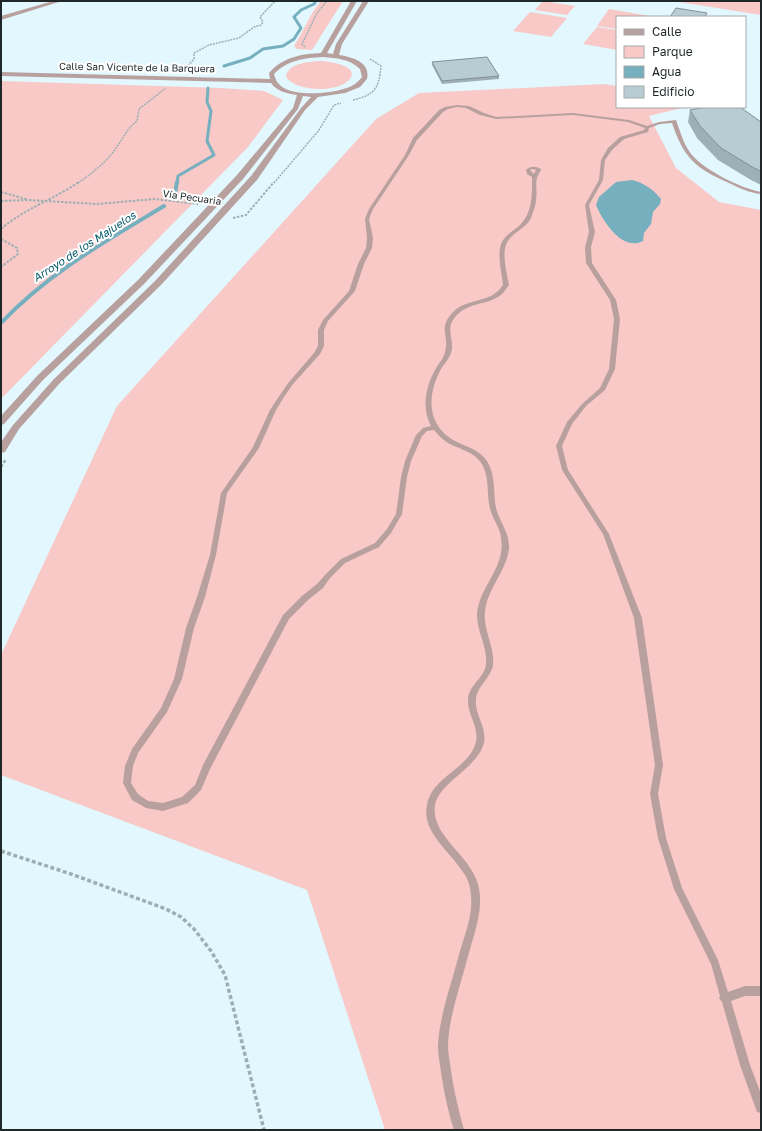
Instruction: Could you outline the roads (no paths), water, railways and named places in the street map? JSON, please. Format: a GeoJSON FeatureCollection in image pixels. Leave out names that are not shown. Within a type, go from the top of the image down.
{"type":"FeatureCollection","features":[{"type":"Feature","properties":{"kind":"street"},"geometry":{"type":"LineString","coordinates":[[1,18],[59,1]]}},
{"type":"Feature","properties":{"kind":"street"},"geometry":{"type":"LineString","coordinates":[[323,55],[354,1]]}},
{"type":"Feature","properties":{"kind":"street"},"geometry":{"type":"LineString","coordinates":[[335,56],[339,44],[366,1]]}},
{"type":"Feature","properties":{"kind":"street"},"geometry":{"type":"LineString","coordinates":[[307,56],[335,56],[346,58],[359,64],[366,72],[366,76],[362,82],[352,89],[338,94],[315,96],[300,95],[278,87],[272,77],[278,65],[290,59],[307,56]]}},
{"type":"Feature","properties":{"kind":"street","name":"Calle San Vicente de la Barquera"},"geometry":{"type":"LineString","coordinates":[[1,70],[272,77]]}},
{"type":"Feature","properties":{"kind":"street","name":"Calle San Vicente de la Barquera"},"geometry":{"type":"LineString","coordinates":[[1,74],[166,78],[272,77]]}},
{"type":"Feature","properties":{"kind":"street"},"geometry":{"type":"LineString","coordinates":[[1,422],[40,378],[141,282],[240,177],[296,108],[300,95]]}},
{"type":"Feature","properties":{"kind":"street"},"geometry":{"type":"LineString","coordinates":[[1,450],[16,427],[57,381],[158,283],[254,178],[303,109],[315,96]]}},
{"type":"Feature","properties":{"kind":"lane"},"geometry":{"type":"LineString","coordinates":[[434,428],[425,429],[419,435],[404,477],[399,514],[389,531],[377,545],[343,561],[320,586],[305,598],[286,617],[206,768],[198,787],[185,800],[163,807],[146,804],[135,797],[127,783],[129,766],[135,751],[164,710],[178,679],[190,628],[213,555],[224,493],[242,465],[256,448],[273,410],[282,396],[291,383],[317,354],[321,346],[321,330],[326,320],[352,291],[369,248],[370,238],[367,219],[371,209],[403,162],[415,139],[442,111],[447,108],[457,106],[467,107],[482,114],[496,118],[572,114],[629,121],[647,127],[659,123],[674,122],[678,139],[683,148],[691,158],[704,169],[745,188],[761,191]]}},
{"type":"Feature","properties":{"kind":"lane"},"geometry":{"type":"LineString","coordinates":[[647,127],[646,131],[622,138],[610,149],[603,160],[601,180],[587,205],[592,232],[588,247],[589,263],[613,300],[617,319],[612,369],[603,389],[584,405],[568,423],[559,446],[565,470],[606,534],[638,618],[659,765],[654,794],[662,838],[678,889],[714,963],[745,1065],[761,1108]]}},
{"type":"Feature","properties":{"kind":"lane"},"geometry":{"type":"LineString","coordinates":[[459,1130],[447,1090],[443,1046],[450,1009],[473,915],[476,898],[476,886],[470,872],[444,840],[435,827],[430,815],[432,802],[441,787],[468,762],[478,749],[482,738],[471,703],[473,691],[488,670],[490,661],[484,639],[481,612],[485,599],[500,566],[505,539],[494,512],[490,476],[482,459],[474,452],[451,442],[434,428],[429,417],[428,406],[434,377],[450,349],[447,328],[450,320],[458,310],[469,303],[500,293],[506,285],[502,252],[503,245],[506,240],[528,219],[534,201],[534,177]]}},
{"type":"Feature","properties":{"kind":"lane"},"geometry":{"type":"LineString","coordinates":[[724,998],[745,991],[761,991]]}},
{"type":"Feature","properties":{"kind":"water"},"geometry":{"type":"Polygon","coordinates":[[[632,180],[648,187],[661,199],[660,204],[653,212],[651,224],[644,233],[643,241],[636,243],[621,239],[615,234],[603,219],[596,205],[599,197],[616,182],[632,180]]]}},
{"type":"Feature","properties":{"kind":"waterway","name":"Arroyo de los Majuelos"},"geometry":{"type":"LineString","coordinates":[[224,66],[250,58],[263,49],[283,46],[294,39],[301,28],[294,17],[301,10],[314,4],[316,1]]}},
{"type":"Feature","properties":{"kind":"waterway","name":"Arroyo de los Majuelos"},"geometry":{"type":"LineString","coordinates":[[177,183],[178,176],[214,155],[207,141],[211,111],[207,102],[208,88]]}},
{"type":"Feature","properties":{"kind":"waterway","name":"Arroyo de los Majuelos"},"geometry":{"type":"LineString","coordinates":[[175,194],[177,182]]}},
{"type":"Feature","properties":{"kind":"waterway","name":"Arroyo de los Majuelos"},"geometry":{"type":"LineString","coordinates":[[1,323],[19,305],[58,273],[99,245],[164,206]]}}]}
